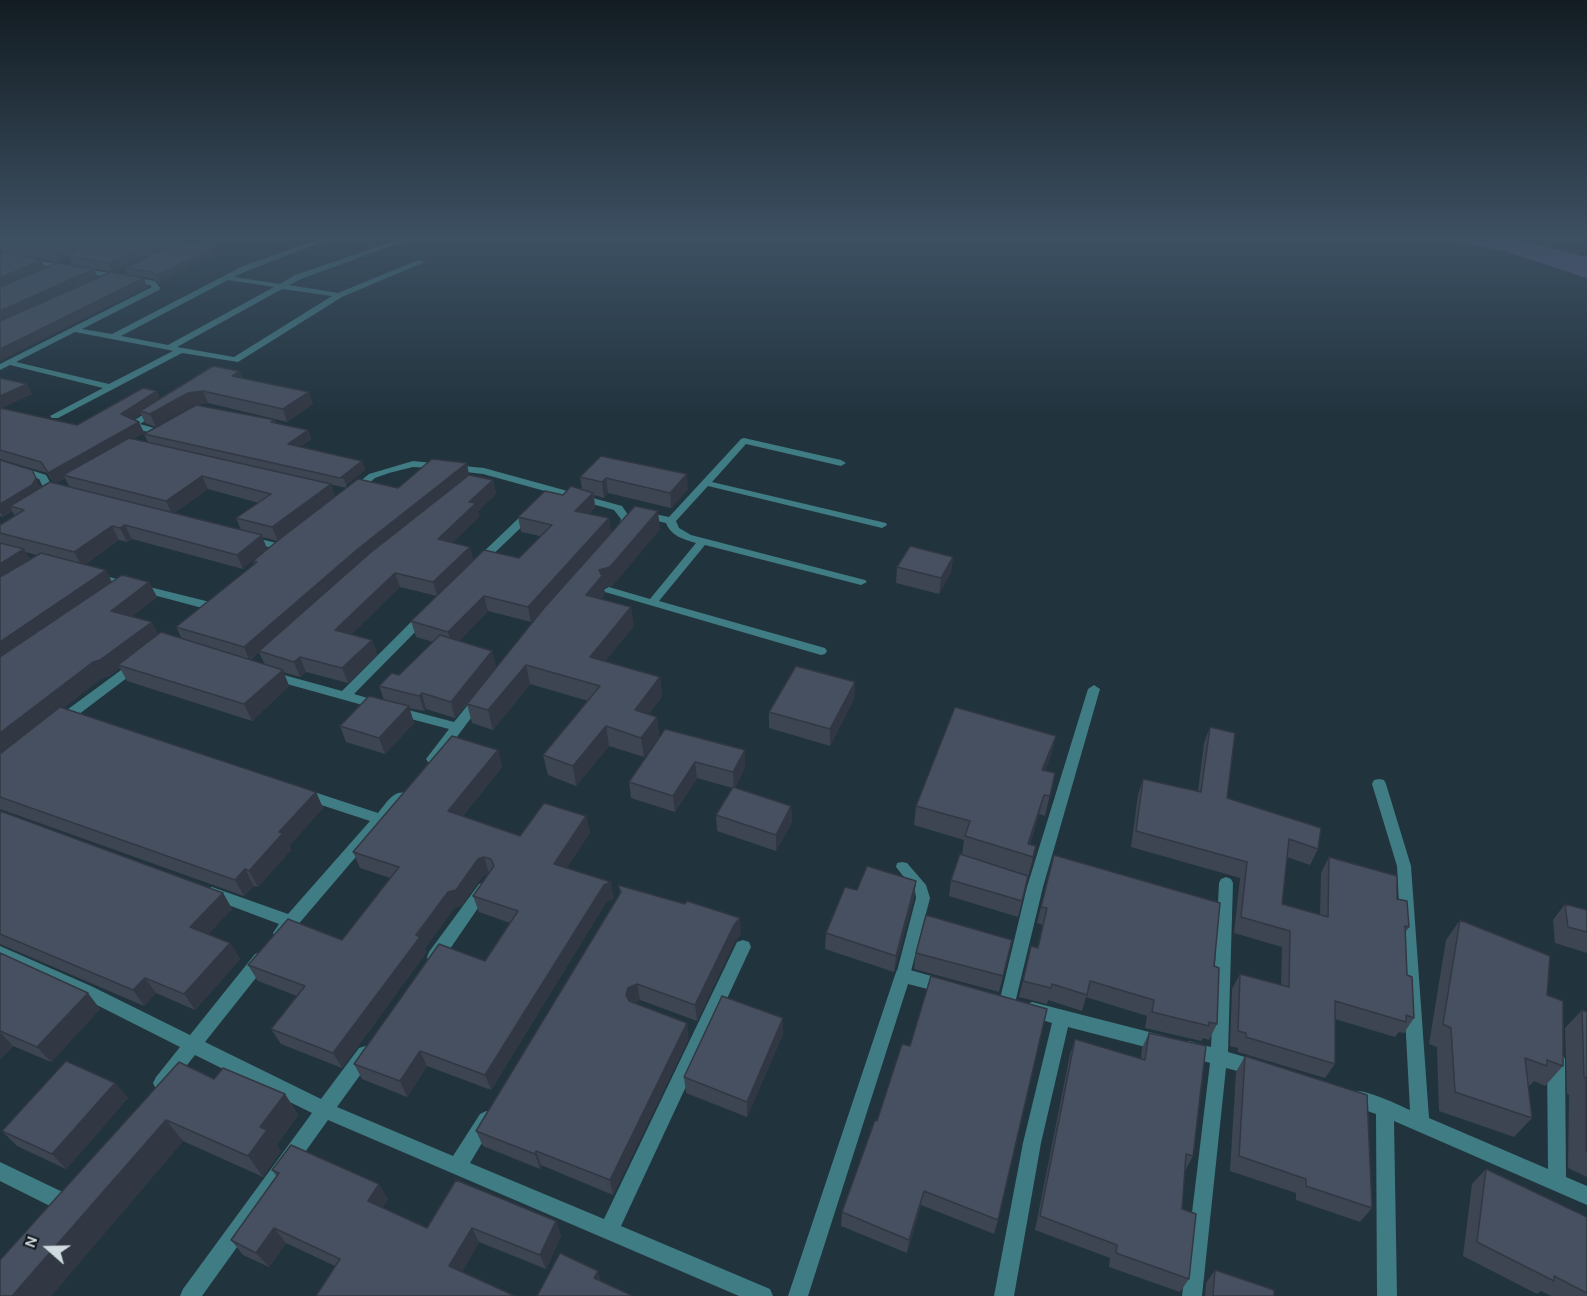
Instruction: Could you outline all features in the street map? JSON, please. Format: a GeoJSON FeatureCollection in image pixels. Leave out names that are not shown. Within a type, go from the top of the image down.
{"type":"FeatureCollection","features":[{"type":"Feature","properties":{"kind":"street"},"geometry":{"type":"LineString","coordinates":[[0,367],[138,297]]}},
{"type":"Feature","properties":{"kind":"street"},"geometry":{"type":"LineString","coordinates":[[113,337],[189,297]]}},
{"type":"Feature","properties":{"kind":"street"},"geometry":{"type":"LineString","coordinates":[[170,348],[263,297]]}},
{"type":"Feature","properties":{"kind":"street"},"geometry":{"type":"LineString","coordinates":[[225,367],[335,297]]}},
{"type":"Feature","properties":{"kind":"street"},"geometry":{"type":"LineString","coordinates":[[76,330],[235,360]]}},
{"type":"Feature","properties":{"kind":"street"},"geometry":{"type":"LineString","coordinates":[[55,416],[181,350]]}},
{"type":"Feature","properties":{"kind":"street"},"geometry":{"type":"LineString","coordinates":[[10,363],[111,387]]}},
{"type":"Feature","properties":{"kind":"street"},"geometry":{"type":"LineString","coordinates":[[158,432],[133,425],[164,405]]}},
{"type":"Feature","properties":{"kind":"street"},"geometry":{"type":"LineString","coordinates":[[144,441],[168,426]]}},
{"type":"Feature","properties":{"kind":"street"},"geometry":{"type":"LineString","coordinates":[[671,521],[744,441],[841,463]]}},
{"type":"Feature","properties":{"kind":"street"},"geometry":{"type":"LineString","coordinates":[[1,464],[43,477],[52,492],[38,503]]}},
{"type":"Feature","properties":{"kind":"street"},"geometry":{"type":"LineString","coordinates":[[342,496],[372,476],[413,464],[484,471],[671,521]]}},
{"type":"Feature","properties":{"kind":"street"},"geometry":{"type":"LineString","coordinates":[[466,485],[484,471]]}},
{"type":"Feature","properties":{"kind":"street"},"geometry":{"type":"LineString","coordinates":[[706,483],[882,525]]}},
{"type":"Feature","properties":{"kind":"street"},"geometry":{"type":"LineString","coordinates":[[466,574],[556,489]]}},
{"type":"Feature","properties":{"kind":"street"},"geometry":{"type":"LineString","coordinates":[[616,538],[623,530],[627,519],[618,508]]}},
{"type":"Feature","properties":{"kind":"street"},"geometry":{"type":"LineString","coordinates":[[671,521],[674,530],[703,541],[861,582]]}},
{"type":"Feature","properties":{"kind":"street"},"geometry":{"type":"LineString","coordinates":[[235,536],[280,547]]}},
{"type":"Feature","properties":{"kind":"street"},"geometry":{"type":"LineString","coordinates":[[652,603],[703,541]]}},
{"type":"Feature","properties":{"kind":"street"},"geometry":{"type":"LineString","coordinates":[[81,572],[122,589],[210,606]]}},
{"type":"Feature","properties":{"kind":"street"},"geometry":{"type":"LineString","coordinates":[[609,590],[821,651]]}},
{"type":"Feature","properties":{"kind":"street"},"geometry":{"type":"LineString","coordinates":[[344,697],[434,606]]}},
{"type":"Feature","properties":{"kind":"street"},"geometry":{"type":"LineString","coordinates":[[51,729],[149,655]]}},
{"type":"Feature","properties":{"kind":"street"},"geometry":{"type":"LineString","coordinates":[[261,672],[457,727]]}},
{"type":"Feature","properties":{"kind":"street"},"geometry":{"type":"LineString","coordinates":[[1094,688],[1030,885],[1001,1001],[1061,1019],[1219,1056],[1274,1073]]}},
{"type":"Feature","properties":{"kind":"street"},"geometry":{"type":"LineString","coordinates":[[424,771],[485,691]]}},
{"type":"Feature","properties":{"kind":"street"},"geometry":{"type":"LineString","coordinates":[[68,716],[90,723]]}},
{"type":"Feature","properties":{"kind":"street"},"geometry":{"type":"LineString","coordinates":[[1379,784],[1404,866],[1420,1123]]}},
{"type":"Feature","properties":{"kind":"street"},"geometry":{"type":"LineString","coordinates":[[151,1097],[291,922],[410,787]]}},
{"type":"Feature","properties":{"kind":"street"},"geometry":{"type":"LineString","coordinates":[[291,790],[380,819]]}},
{"type":"Feature","properties":{"kind":"street"},"geometry":{"type":"LineString","coordinates":[[428,966],[490,880]]}},
{"type":"Feature","properties":{"kind":"street"},"geometry":{"type":"LineString","coordinates":[[1192,1296],[1219,1056],[1226,883]]}},
{"type":"Feature","properties":{"kind":"street"},"geometry":{"type":"LineString","coordinates":[[201,889],[291,922]]}},
{"type":"Feature","properties":{"kind":"street"},"geometry":{"type":"LineString","coordinates":[[609,1230],[743,947]]}},
{"type":"Feature","properties":{"kind":"street"},"geometry":{"type":"LineString","coordinates":[[0,953],[193,1043],[324,1110],[763,1296]]}},
{"type":"Feature","properties":{"kind":"street"},"geometry":{"type":"LineString","coordinates":[[798,1296],[903,975],[961,990]]}},
{"type":"Feature","properties":{"kind":"street"},"geometry":{"type":"LineString","coordinates":[[1004,1296],[1032,1143],[1061,1019]]}},
{"type":"Feature","properties":{"kind":"street"},"geometry":{"type":"LineString","coordinates":[[683,1027],[702,1033]]}},
{"type":"Feature","properties":{"kind":"street"},"geometry":{"type":"LineString","coordinates":[[190,1296],[373,1043]]}},
{"type":"Feature","properties":{"kind":"street"},"geometry":{"type":"LineString","coordinates":[[1556,1047],[1557,1183]]}},
{"type":"Feature","properties":{"kind":"street"},"geometry":{"type":"LineString","coordinates":[[1341,1094],[1385,1108],[1587,1196]]}},
{"type":"Feature","properties":{"kind":"street"},"geometry":{"type":"LineString","coordinates":[[458,1165],[494,1106]]}},
{"type":"Feature","properties":{"kind":"street"},"geometry":{"type":"LineString","coordinates":[[1385,1108],[1387,1296]]}},
{"type":"Feature","properties":{"kind":"street"},"geometry":{"type":"LineString","coordinates":[[0,1171],[70,1200],[51,1221]]}},
{"type":"Feature","properties":{"kind":"lane"},"geometry":{"type":"LineString","coordinates":[[902,867],[921,890],[923,898],[903,975]]}},
{"type":"Feature","properties":{"kind":"building"},"geometry":{"type":"Polygon","coordinates":[[[0,297],[30,297],[0,311],[0,297]]]}},
{"type":"Feature","properties":{"kind":"building"},"geometry":{"type":"Polygon","coordinates":[[[53,297],[104,297],[0,349],[0,321],[53,297]]]}},
{"type":"Feature","properties":{"kind":"building"},"geometry":{"type":"Polygon","coordinates":[[[213,366],[239,371],[232,376],[309,392],[283,409],[203,391],[188,393],[150,414],[140,411],[213,366]]]}},
{"type":"Feature","properties":{"kind":"building"},"geometry":{"type":"Polygon","coordinates":[[[0,378],[27,384],[0,396],[0,378]]]}},
{"type":"Feature","properties":{"kind":"building"},"geometry":{"type":"Polygon","coordinates":[[[143,388],[157,391],[121,414],[139,422],[48,473],[41,462],[0,450],[0,408],[77,425],[143,388]]]}},
{"type":"Feature","properties":{"kind":"building"},"geometry":{"type":"Polygon","coordinates":[[[196,405],[275,420],[271,422],[308,430],[288,444],[362,461],[340,478],[144,434],[196,405]]]}},
{"type":"Feature","properties":{"kind":"building"},"geometry":{"type":"Polygon","coordinates":[[[129,438],[331,484],[272,527],[236,518],[271,494],[202,476],[166,501],[63,475],[129,438]]]}},
{"type":"Feature","properties":{"kind":"building"},"geometry":{"type":"Polygon","coordinates":[[[601,456],[687,474],[670,493],[606,478],[602,482],[580,477],[601,456]]]}},
{"type":"Feature","properties":{"kind":"building"},"geometry":{"type":"Polygon","coordinates":[[[432,459],[467,463],[359,548],[244,647],[176,627],[257,562],[253,561],[281,538],[358,479],[398,488],[432,459]]]}},
{"type":"Feature","properties":{"kind":"building"},"geometry":{"type":"Polygon","coordinates":[[[0,460],[32,470],[36,478],[32,485],[0,504],[0,460]]]}},
{"type":"Feature","properties":{"kind":"building"},"geometry":{"type":"Polygon","coordinates":[[[469,475],[493,480],[469,502],[476,503],[438,539],[470,547],[433,582],[395,573],[335,630],[372,640],[342,668],[300,657],[294,662],[259,651],[370,553],[469,475]]]}},
{"type":"Feature","properties":{"kind":"building"},"geometry":{"type":"Polygon","coordinates":[[[50,482],[262,535],[237,555],[125,525],[120,528],[112,526],[74,552],[0,533],[0,525],[24,510],[10,506],[50,482]]]}},
{"type":"Feature","properties":{"kind":"building"},"geometry":{"type":"Polygon","coordinates":[[[571,486],[593,493],[575,511],[609,518],[528,607],[484,596],[448,632],[411,621],[484,550],[519,558],[552,525],[518,517],[545,491],[563,495],[571,486]]]}},
{"type":"Feature","properties":{"kind":"building"},"geometry":{"type":"Polygon","coordinates":[[[635,506],[658,511],[610,567],[599,570],[602,576],[586,595],[631,607],[590,657],[660,677],[635,710],[657,717],[641,738],[606,726],[573,766],[543,755],[600,686],[526,665],[488,710],[467,704],[544,608],[635,506]]]}},
{"type":"Feature","properties":{"kind":"building"},"geometry":{"type":"Polygon","coordinates":[[[0,543],[24,549],[0,564],[0,543]]]}},
{"type":"Feature","properties":{"kind":"building"},"geometry":{"type":"Polygon","coordinates":[[[910,546],[953,557],[941,578],[897,567],[910,546]]]}},
{"type":"Feature","properties":{"kind":"building"},"geometry":{"type":"Polygon","coordinates":[[[41,553],[106,570],[0,642],[0,577],[41,553]]]}},
{"type":"Feature","properties":{"kind":"building"},"geometry":{"type":"Polygon","coordinates":[[[122,575],[149,582],[111,611],[152,622],[100,660],[93,662],[0,733],[0,657],[122,575]]]}},
{"type":"Feature","properties":{"kind":"building"},"geometry":{"type":"Polygon","coordinates":[[[161,632],[283,670],[244,704],[118,665],[161,632]]]}},
{"type":"Feature","properties":{"kind":"building"},"geometry":{"type":"Polygon","coordinates":[[[440,635],[492,651],[451,702],[422,693],[419,696],[379,686],[392,673],[399,675],[440,635]]]}},
{"type":"Feature","properties":{"kind":"building"},"geometry":{"type":"Polygon","coordinates":[[[796,666],[855,682],[830,729],[769,712],[796,666]]]}},
{"type":"Feature","properties":{"kind":"building"},"geometry":{"type":"Polygon","coordinates":[[[369,696],[409,706],[379,738],[340,726],[369,696]]]}},
{"type":"Feature","properties":{"kind":"building"},"geometry":{"type":"Polygon","coordinates":[[[60,707],[316,792],[279,832],[283,833],[249,871],[245,869],[235,880],[0,797],[0,754],[60,707]]]}},
{"type":"Feature","properties":{"kind":"building"},"geometry":{"type":"Polygon","coordinates":[[[955,707],[1056,736],[1042,770],[1055,773],[1050,796],[1044,795],[1028,844],[1036,846],[1033,857],[965,836],[970,821],[916,806],[955,707]]]}},
{"type":"Feature","properties":{"kind":"building"},"geometry":{"type":"Polygon","coordinates":[[[1210,727],[1235,733],[1227,798],[1321,828],[1318,849],[1289,839],[1282,904],[1328,917],[1329,857],[1397,876],[1397,899],[1407,901],[1409,927],[1405,926],[1407,975],[1412,977],[1414,1018],[1406,1015],[1406,1022],[1335,1001],[1335,1064],[1246,1037],[1246,1033],[1238,1031],[1240,974],[1289,987],[1290,931],[1241,917],[1247,862],[1136,831],[1143,779],[1201,792],[1210,727]]]}},
{"type":"Feature","properties":{"kind":"building"},"geometry":{"type":"Polygon","coordinates":[[[665,729],[745,750],[733,772],[695,762],[673,796],[629,782],[665,729]]]}},
{"type":"Feature","properties":{"kind":"building"},"geometry":{"type":"Polygon","coordinates":[[[452,736],[498,750],[448,811],[520,836],[544,803],[586,816],[554,864],[611,882],[604,885],[485,1075],[420,1051],[400,1081],[354,1064],[439,944],[485,961],[518,911],[473,896],[494,866],[491,859],[484,857],[478,859],[456,890],[448,892],[416,935],[420,937],[333,1053],[271,1029],[305,986],[248,965],[288,919],[342,940],[399,867],[353,852],[452,736]]]}},
{"type":"Feature","properties":{"kind":"building"},"geometry":{"type":"Polygon","coordinates":[[[733,787],[791,806],[776,835],[716,815],[733,787]]]}},
{"type":"Feature","properties":{"kind":"building"},"geometry":{"type":"Polygon","coordinates":[[[0,811],[223,893],[190,927],[230,943],[184,994],[145,978],[133,990],[0,934],[0,811]]]}},
{"type":"Feature","properties":{"kind":"building"},"geometry":{"type":"Polygon","coordinates":[[[960,854],[1028,876],[1022,901],[951,880],[960,854]]]}},
{"type":"Feature","properties":{"kind":"building"},"geometry":{"type":"Polygon","coordinates":[[[1054,855],[1220,903],[1214,966],[1219,968],[1217,1024],[1209,1022],[1209,1026],[1152,1012],[1154,1000],[1090,981],[1087,995],[1052,984],[1051,988],[1023,981],[1031,946],[1038,948],[1047,908],[1041,907],[1054,855]]]}},
{"type":"Feature","properties":{"kind":"building"},"geometry":{"type":"Polygon","coordinates":[[[867,866],[916,881],[896,956],[826,933],[845,887],[857,890],[867,866]]]}},
{"type":"Feature","properties":{"kind":"building"},"geometry":{"type":"Polygon","coordinates":[[[618,885],[685,904],[687,901],[740,918],[734,925],[695,1005],[637,984],[628,988],[626,995],[629,1001],[687,1023],[610,1180],[536,1151],[535,1154],[476,1131],[621,892],[618,885]]]}},
{"type":"Feature","properties":{"kind":"building"},"geometry":{"type":"Polygon","coordinates":[[[1565,904],[1587,910],[1587,932],[1568,927],[1565,904]]]}},
{"type":"Feature","properties":{"kind":"building"},"geometry":{"type":"Polygon","coordinates":[[[926,915],[1012,940],[1003,976],[916,953],[926,915]]]}},
{"type":"Feature","properties":{"kind":"building"},"geometry":{"type":"Polygon","coordinates":[[[1460,920],[1550,956],[1547,995],[1563,1001],[1563,1066],[1547,1060],[1547,1066],[1525,1058],[1532,1118],[1455,1092],[1451,1028],[1443,1024],[1460,920]]]}},
{"type":"Feature","properties":{"kind":"building"},"geometry":{"type":"Polygon","coordinates":[[[0,953],[88,993],[37,1047],[0,1031],[0,953]]]}},
{"type":"Feature","properties":{"kind":"building"},"geometry":{"type":"Polygon","coordinates":[[[931,976],[1047,1009],[998,1220],[924,1191],[909,1240],[842,1212],[875,1120],[877,1121],[902,1044],[910,1046],[931,976]]]}},
{"type":"Feature","properties":{"kind":"building"},"geometry":{"type":"Polygon","coordinates":[[[722,996],[783,1018],[747,1102],[684,1077],[722,996]]]}},
{"type":"Feature","properties":{"kind":"building"},"geometry":{"type":"Polygon","coordinates":[[[1582,1010],[1587,1012],[1587,1152],[1586,1078],[1584,1077],[1582,1010]]]}},
{"type":"Feature","properties":{"kind":"building"},"geometry":{"type":"Polygon","coordinates":[[[1149,1033],[1206,1046],[1193,1156],[1186,1154],[1182,1209],[1196,1214],[1189,1279],[1116,1253],[1117,1245],[1040,1216],[1075,1039],[1145,1060],[1149,1033]]]}},
{"type":"Feature","properties":{"kind":"building"},"geometry":{"type":"Polygon","coordinates":[[[1245,1056],[1367,1095],[1372,1208],[1306,1186],[1306,1179],[1239,1156],[1245,1056]]]}},
{"type":"Feature","properties":{"kind":"building"},"geometry":{"type":"Polygon","coordinates":[[[66,1061],[115,1083],[52,1154],[2,1131],[66,1061]]]}},
{"type":"Feature","properties":{"kind":"building"},"geometry":{"type":"Polygon","coordinates":[[[179,1062],[214,1079],[223,1068],[285,1094],[260,1127],[267,1130],[248,1156],[166,1120],[12,1296],[0,1296],[0,1260],[179,1062]]]}},
{"type":"Feature","properties":{"kind":"building"},"geometry":{"type":"Polygon","coordinates":[[[291,1145],[379,1184],[368,1201],[427,1228],[456,1180],[556,1221],[540,1255],[472,1228],[449,1266],[515,1296],[316,1296],[340,1259],[274,1228],[256,1253],[231,1240],[279,1173],[272,1170],[291,1145]]]}},
{"type":"Feature","properties":{"kind":"building"},"geometry":{"type":"Polygon","coordinates":[[[1486,1169],[1587,1217],[1587,1293],[1554,1276],[1554,1281],[1477,1242],[1486,1169]]]}},
{"type":"Feature","properties":{"kind":"building"},"geometry":{"type":"Polygon","coordinates":[[[560,1253],[598,1271],[594,1278],[633,1296],[537,1296],[560,1253]]]}},
{"type":"Feature","properties":{"kind":"building"},"geometry":{"type":"Polygon","coordinates":[[[1215,1270],[1274,1290],[1274,1296],[1213,1296],[1215,1270]]]}}]}
